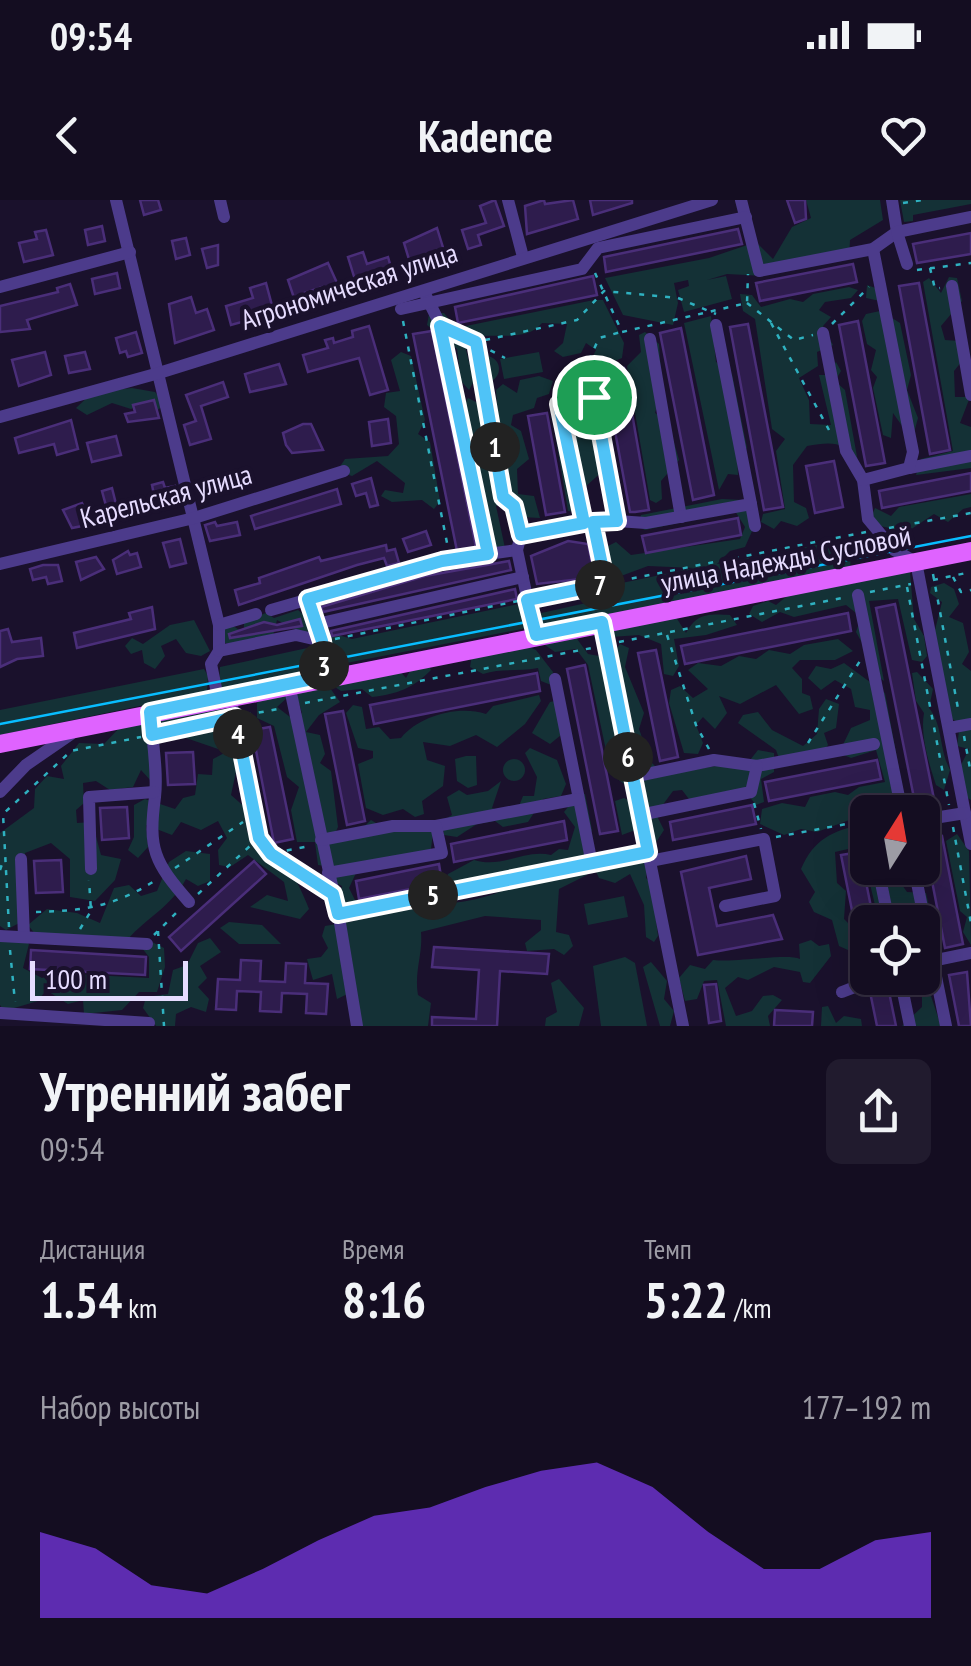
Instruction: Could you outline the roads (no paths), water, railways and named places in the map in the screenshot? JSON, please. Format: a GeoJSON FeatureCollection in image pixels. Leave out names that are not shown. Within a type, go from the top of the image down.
{"type":"FeatureCollection","features":[{"type":"Feature","properties":{"kind":"main road","name":"улица Надежды Сусловой"},"geometry":{"type":"LineString","coordinates":[[0,744],[971,551]]}},
{"type":"Feature","properties":{"kind":"street"},"geometry":{"type":"LineString","coordinates":[[116,200],[220,625],[220,651],[211,664],[235,717],[254,814],[254,843]]}},
{"type":"Feature","properties":{"kind":"street"},"geometry":{"type":"LineString","coordinates":[[220,200],[224,217]]}},
{"type":"Feature","properties":{"kind":"street"},"geometry":{"type":"LineString","coordinates":[[508,200],[523,257]]}},
{"type":"Feature","properties":{"kind":"street","name":"Агрономическая улица"},"geometry":{"type":"LineString","coordinates":[[0,417],[425,295],[523,257],[712,200]]}},
{"type":"Feature","properties":{"kind":"street"},"geometry":{"type":"LineString","coordinates":[[741,200],[759,271],[873,249],[897,232],[971,217]]}},
{"type":"Feature","properties":{"kind":"street"},"geometry":{"type":"LineString","coordinates":[[892,200],[907,264]]}},
{"type":"Feature","properties":{"kind":"street"},"geometry":{"type":"LineString","coordinates":[[401,309],[425,295],[582,269],[598,248],[746,217]]}},
{"type":"Feature","properties":{"kind":"street"},"geometry":{"type":"LineString","coordinates":[[873,249],[913,452],[909,468]]}},
{"type":"Feature","properties":{"kind":"street"},"geometry":{"type":"LineString","coordinates":[[0,288],[130,252]]}},
{"type":"Feature","properties":{"kind":"street"},"geometry":{"type":"LineString","coordinates":[[952,286],[971,395]]}},
{"type":"Feature","properties":{"kind":"street"},"geometry":{"type":"LineString","coordinates":[[425,295],[440,326],[488,554],[517,550]]}},
{"type":"Feature","properties":{"kind":"street"},"geometry":{"type":"LineString","coordinates":[[716,318],[755,526]]}},
{"type":"Feature","properties":{"kind":"street"},"geometry":{"type":"LineString","coordinates":[[823,333],[846,450],[852,467],[864,480]]}},
{"type":"Feature","properties":{"kind":"street"},"geometry":{"type":"LineString","coordinates":[[650,339],[681,516]]}},
{"type":"Feature","properties":{"kind":"street"},"geometry":{"type":"LineString","coordinates":[[590,373],[617,521]]}},
{"type":"Feature","properties":{"kind":"street"},"geometry":{"type":"LineString","coordinates":[[527,600],[606,584],[559,404],[594,397]]}},
{"type":"Feature","properties":{"kind":"street"},"geometry":{"type":"LineString","coordinates":[[864,480],[971,456]]}},
{"type":"Feature","properties":{"kind":"street","name":"Карельская улица"},"geometry":{"type":"LineString","coordinates":[[0,564],[194,518],[344,471]]}},
{"type":"Feature","properties":{"kind":"street"},"geometry":{"type":"LineString","coordinates":[[864,480],[862,490],[874,530],[894,550],[923,561],[920,582],[960,726],[958,814],[971,844]]}},
{"type":"Feature","properties":{"kind":"street"},"geometry":{"type":"LineString","coordinates":[[521,535],[589,522],[646,523],[751,504]]}},
{"type":"Feature","properties":{"kind":"street"},"geometry":{"type":"LineString","coordinates":[[514,506],[521,535],[517,550],[536,635]]}},
{"type":"Feature","properties":{"kind":"street"},"geometry":{"type":"LineString","coordinates":[[270,610],[446,560]]}},
{"type":"Feature","properties":{"kind":"street"},"geometry":{"type":"LineString","coordinates":[[317,624],[522,577]]}},
{"type":"Feature","properties":{"kind":"street"},"geometry":{"type":"LineString","coordinates":[[858,595],[899,795]]}},
{"type":"Feature","properties":{"kind":"street"},"geometry":{"type":"LineString","coordinates":[[308,599],[322,641],[327,676]]}},
{"type":"Feature","properties":{"kind":"street"},"geometry":{"type":"LineString","coordinates":[[220,625],[256,614]]}},
{"type":"Feature","properties":{"kind":"street"},"geometry":{"type":"LineString","coordinates":[[602,622],[683,1026]]}},
{"type":"Feature","properties":{"kind":"street"},"geometry":{"type":"LineString","coordinates":[[220,651],[296,635],[322,641]]}},
{"type":"Feature","properties":{"kind":"street"},"geometry":{"type":"LineString","coordinates":[[555,679],[592,864],[764,840],[775,896],[725,906]]}},
{"type":"Feature","properties":{"kind":"street"},"geometry":{"type":"LineString","coordinates":[[289,684],[338,914],[357,1026]]}},
{"type":"Feature","properties":{"kind":"street"},"geometry":{"type":"LineString","coordinates":[[150,712],[154,792],[151,840],[165,874],[189,902]]}},
{"type":"Feature","properties":{"kind":"street","name":"улица Надежды Сусловой"},"geometry":{"type":"LineString","coordinates":[[0,792],[47,748],[83,727]]}},
{"type":"Feature","properties":{"kind":"street"},"geometry":{"type":"LineString","coordinates":[[632,777],[714,760],[757,766],[874,744]]}},
{"type":"Feature","properties":{"kind":"street"},"geometry":{"type":"LineString","coordinates":[[640,816],[751,792],[757,766]]}},
{"type":"Feature","properties":{"kind":"street"},"geometry":{"type":"LineString","coordinates":[[91,869],[89,796],[154,792]]}},
{"type":"Feature","properties":{"kind":"street"},"geometry":{"type":"LineString","coordinates":[[321,842],[393,826],[436,826],[578,799]]}},
{"type":"Feature","properties":{"kind":"street"},"geometry":{"type":"LineString","coordinates":[[940,817],[958,814]]}},
{"type":"Feature","properties":{"kind":"street"},"geometry":{"type":"LineString","coordinates":[[328,874],[442,853],[436,826]]}},
{"type":"Feature","properties":{"kind":"street"},"geometry":{"type":"LineString","coordinates":[[21,859],[24,937]]}},
{"type":"Feature","properties":{"kind":"street"},"geometry":{"type":"LineString","coordinates":[[0,936],[147,944]]}},
{"type":"Feature","properties":{"kind":"street"},"geometry":{"type":"LineString","coordinates":[[940,959],[971,953]]}},
{"type":"Feature","properties":{"kind":"street"},"geometry":{"type":"LineString","coordinates":[[842,992],[850,989]]}},
{"type":"Feature","properties":{"kind":"street"},"geometry":{"type":"LineString","coordinates":[[904,995],[910,1026]]}},
{"type":"Feature","properties":{"kind":"street"},"geometry":{"type":"LineString","coordinates":[[937,995],[946,1026]]}},
{"type":"Feature","properties":{"kind":"street"},"geometry":{"type":"LineString","coordinates":[[0,1004],[1,1026]]}},
{"type":"Feature","properties":{"kind":"street"},"geometry":{"type":"LineString","coordinates":[[0,1014],[149,1023]]}},
{"type":"Feature","properties":{"kind":"tram line"},"geometry":{"type":"LineString","coordinates":[[0,724],[971,536]]}}]}
